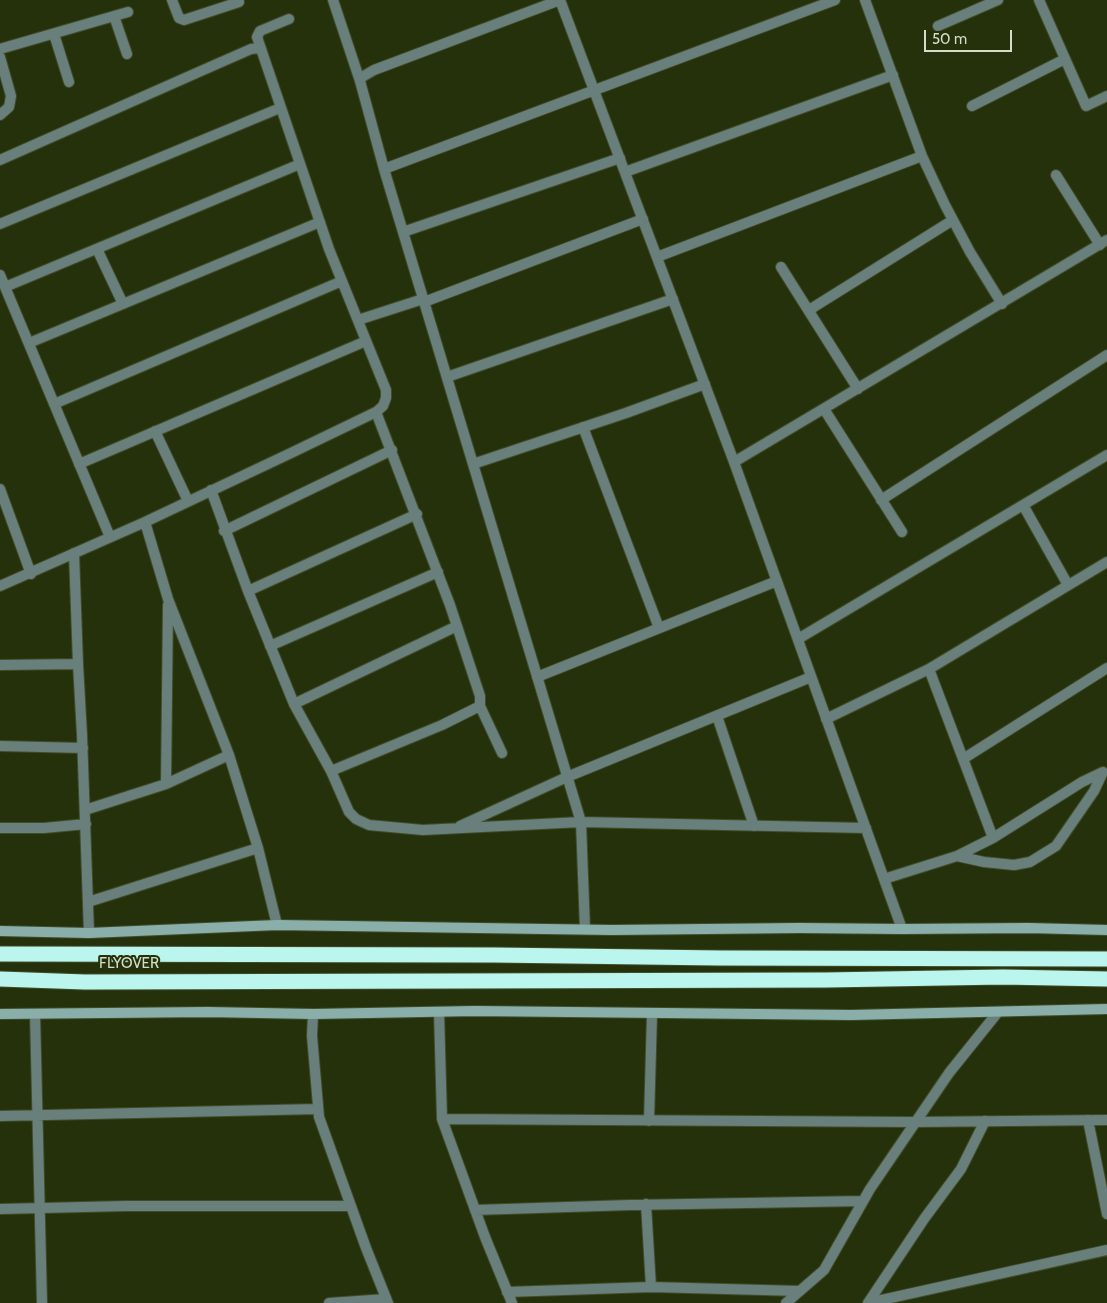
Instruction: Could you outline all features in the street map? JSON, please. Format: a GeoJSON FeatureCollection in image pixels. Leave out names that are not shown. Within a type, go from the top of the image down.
{"type":"FeatureCollection","features":[{"type":"Feature","properties":{"kind":"highway","name":"FLYOVER"},"geometry":{"type":"LineString","coordinates":[[0,954],[1107,959]]}},
{"type":"Feature","properties":{"kind":"highway","name":"FLYOVER"},"geometry":{"type":"LineString","coordinates":[[0,979],[85,982],[816,980],[1003,977],[1107,979]]}},
{"type":"Feature","properties":{"kind":"main road"},"geometry":{"type":"LineString","coordinates":[[0,931],[90,933],[277,925],[612,930],[1028,928],[1107,930]]}},
{"type":"Feature","properties":{"kind":"main road"},"geometry":{"type":"LineString","coordinates":[[0,1014],[439,1012],[851,1015],[1107,1009]]}},
{"type":"Feature","properties":{"kind":"street"},"geometry":{"type":"LineString","coordinates":[[172,0],[179,18],[184,20],[239,2]]}},
{"type":"Feature","properties":{"kind":"street"},"geometry":{"type":"LineString","coordinates":[[333,0],[360,81],[384,169],[581,822],[585,929]]}},
{"type":"Feature","properties":{"kind":"street"},"geometry":{"type":"LineString","coordinates":[[360,81],[362,77],[374,70],[560,0],[734,462],[902,929]]}},
{"type":"Feature","properties":{"kind":"street"},"geometry":{"type":"LineString","coordinates":[[384,169],[835,0]]}},
{"type":"Feature","properties":{"kind":"street"},"geometry":{"type":"LineString","coordinates":[[865,0],[922,156],[952,220],[1002,304]]}},
{"type":"Feature","properties":{"kind":"street"},"geometry":{"type":"LineString","coordinates":[[938,26],[998,0]]}},
{"type":"Feature","properties":{"kind":"street"},"geometry":{"type":"LineString","coordinates":[[1039,0],[1086,106],[1107,96]]}},
{"type":"Feature","properties":{"kind":"street"},"geometry":{"type":"LineString","coordinates":[[0,49],[128,12]]}},
{"type":"Feature","properties":{"kind":"street"},"geometry":{"type":"LineString","coordinates":[[114,16],[126,54]]}},
{"type":"Feature","properties":{"kind":"street"},"geometry":{"type":"LineString","coordinates":[[0,586],[31,574],[145,522],[376,412],[383,406],[386,390],[320,222],[259,48],[257,37],[260,31],[289,19]]}},
{"type":"Feature","properties":{"kind":"street"},"geometry":{"type":"LineString","coordinates":[[54,34],[69,82]]}},
{"type":"Feature","properties":{"kind":"street"},"geometry":{"type":"LineString","coordinates":[[0,160],[210,66],[251,49],[259,48]]}},
{"type":"Feature","properties":{"kind":"street"},"geometry":{"type":"LineString","coordinates":[[0,57],[11,96],[9,106],[0,115]]}},
{"type":"Feature","properties":{"kind":"street"},"geometry":{"type":"LineString","coordinates":[[972,106],[1065,58]]}},
{"type":"Feature","properties":{"kind":"street"},"geometry":{"type":"LineString","coordinates":[[625,172],[893,75]]}},
{"type":"Feature","properties":{"kind":"street"},"geometry":{"type":"LineString","coordinates":[[0,224],[280,108]]}},
{"type":"Feature","properties":{"kind":"street"},"geometry":{"type":"LineString","coordinates":[[657,257],[922,156]]}},
{"type":"Feature","properties":{"kind":"street"},"geometry":{"type":"LineString","coordinates":[[403,232],[620,158]]}},
{"type":"Feature","properties":{"kind":"street"},"geometry":{"type":"LineString","coordinates":[[5,287],[300,164]]}},
{"type":"Feature","properties":{"kind":"street"},"geometry":{"type":"LineString","coordinates":[[734,462],[1103,243],[1056,175]]}},
{"type":"Feature","properties":{"kind":"street"},"geometry":{"type":"LineString","coordinates":[[358,320],[424,300],[643,219]]}},
{"type":"Feature","properties":{"kind":"street"},"geometry":{"type":"LineString","coordinates":[[808,310],[952,220]]}},
{"type":"Feature","properties":{"kind":"street"},"geometry":{"type":"LineString","coordinates":[[29,344],[320,222]]}},
{"type":"Feature","properties":{"kind":"street"},"geometry":{"type":"LineString","coordinates":[[97,249],[123,304]]}},
{"type":"Feature","properties":{"kind":"street"},"geometry":{"type":"LineString","coordinates":[[781,267],[858,389]]}},
{"type":"Feature","properties":{"kind":"street"},"geometry":{"type":"LineString","coordinates":[[0,275],[110,537]]}},
{"type":"Feature","properties":{"kind":"street"},"geometry":{"type":"LineString","coordinates":[[54,404],[342,281]]}},
{"type":"Feature","properties":{"kind":"street"},"geometry":{"type":"LineString","coordinates":[[447,377],[673,299]]}},
{"type":"Feature","properties":{"kind":"street"},"geometry":{"type":"LineString","coordinates":[[79,464],[366,341]]}},
{"type":"Feature","properties":{"kind":"street"},"geometry":{"type":"LineString","coordinates":[[881,500],[1107,355]]}},
{"type":"Feature","properties":{"kind":"street"},"geometry":{"type":"LineString","coordinates":[[473,464],[705,384]]}},
{"type":"Feature","properties":{"kind":"street"},"geometry":{"type":"LineString","coordinates":[[824,409],[902,532]]}},
{"type":"Feature","properties":{"kind":"street"},"geometry":{"type":"LineString","coordinates":[[376,412],[438,572],[480,696],[480,706],[502,753]]}},
{"type":"Feature","properties":{"kind":"street"},"geometry":{"type":"LineString","coordinates":[[583,427],[659,628]]}},
{"type":"Feature","properties":{"kind":"street"},"geometry":{"type":"LineString","coordinates":[[155,431],[188,501]]}},
{"type":"Feature","properties":{"kind":"street"},"geometry":{"type":"LineString","coordinates":[[224,531],[392,450]]}},
{"type":"Feature","properties":{"kind":"street"},"geometry":{"type":"LineString","coordinates":[[798,639],[1107,455]]}},
{"type":"Feature","properties":{"kind":"street"},"geometry":{"type":"LineString","coordinates":[[0,490],[31,574]]}},
{"type":"Feature","properties":{"kind":"street"},"geometry":{"type":"LineString","coordinates":[[211,490],[224,531],[294,704],[331,771],[349,812],[356,820],[369,825],[423,830],[581,822],[866,828]]}},
{"type":"Feature","properties":{"kind":"street"},"geometry":{"type":"LineString","coordinates":[[1023,505],[1068,585]]}},
{"type":"Feature","properties":{"kind":"street"},"geometry":{"type":"LineString","coordinates":[[248,590],[416,514]]}},
{"type":"Feature","properties":{"kind":"street"},"geometry":{"type":"LineString","coordinates":[[145,522],[168,599],[229,755],[258,848],[277,925]]}},
{"type":"Feature","properties":{"kind":"street"},"geometry":{"type":"LineString","coordinates":[[74,553],[90,933]]}},
{"type":"Feature","properties":{"kind":"street"},"geometry":{"type":"LineString","coordinates":[[826,719],[929,669],[1107,562]]}},
{"type":"Feature","properties":{"kind":"street"},"geometry":{"type":"LineString","coordinates":[[270,646],[438,572]]}},
{"type":"Feature","properties":{"kind":"street"},"geometry":{"type":"LineString","coordinates":[[537,677],[777,581]]}},
{"type":"Feature","properties":{"kind":"street"},"geometry":{"type":"LineString","coordinates":[[166,784],[168,599]]}},
{"type":"Feature","properties":{"kind":"street"},"geometry":{"type":"LineString","coordinates":[[294,704],[457,626]]}},
{"type":"Feature","properties":{"kind":"street"},"geometry":{"type":"LineString","coordinates":[[0,666],[78,664]]}},
{"type":"Feature","properties":{"kind":"street"},"geometry":{"type":"LineString","coordinates":[[963,759],[1107,668]]}},
{"type":"Feature","properties":{"kind":"street"},"geometry":{"type":"LineString","coordinates":[[929,669],[993,838]]}},
{"type":"Feature","properties":{"kind":"street"},"geometry":{"type":"LineString","coordinates":[[455,828],[567,777],[811,677]]}},
{"type":"Feature","properties":{"kind":"street"},"geometry":{"type":"LineString","coordinates":[[331,771],[442,725],[480,706]]}},
{"type":"Feature","properties":{"kind":"street"},"geometry":{"type":"LineString","coordinates":[[717,716],[754,826]]}},
{"type":"Feature","properties":{"kind":"street"},"geometry":{"type":"LineString","coordinates":[[0,746],[83,748]]}},
{"type":"Feature","properties":{"kind":"street"},"geometry":{"type":"LineString","coordinates":[[85,810],[166,784],[229,755]]}},
{"type":"Feature","properties":{"kind":"street"},"geometry":{"type":"LineString","coordinates":[[884,879],[957,856],[993,838],[1082,782],[1105,771]]}},
{"type":"Feature","properties":{"kind":"street"},"geometry":{"type":"LineString","coordinates":[[957,856],[984,862],[1014,864],[1030,862],[1056,846],[1094,791],[1105,771]]}},
{"type":"Feature","properties":{"kind":"street"},"geometry":{"type":"LineString","coordinates":[[0,828],[44,828],[86,824]]}},
{"type":"Feature","properties":{"kind":"street"},"geometry":{"type":"LineString","coordinates":[[88,902],[258,848]]}},
{"type":"Feature","properties":{"kind":"street"},"geometry":{"type":"LineString","coordinates":[[439,1012],[442,1120],[512,1303]]}},
{"type":"Feature","properties":{"kind":"street"},"geometry":{"type":"LineString","coordinates":[[786,1303],[824,1270],[863,1201],[949,1073],[998,1012]]}},
{"type":"Feature","properties":{"kind":"street"},"geometry":{"type":"LineString","coordinates":[[35,1014],[42,1303]]}},
{"type":"Feature","properties":{"kind":"street"},"geometry":{"type":"LineString","coordinates":[[314,1014],[312,1036],[319,1117],[387,1301],[329,1303]]}},
{"type":"Feature","properties":{"kind":"street"},"geometry":{"type":"LineString","coordinates":[[649,1121],[652,1014]]}},
{"type":"Feature","properties":{"kind":"street"},"geometry":{"type":"LineString","coordinates":[[0,1116],[318,1109]]}},
{"type":"Feature","properties":{"kind":"street"},"geometry":{"type":"LineString","coordinates":[[442,1120],[916,1122],[1107,1120]]}},
{"type":"Feature","properties":{"kind":"street"},"geometry":{"type":"LineString","coordinates":[[1088,1120],[1107,1214]]}},
{"type":"Feature","properties":{"kind":"street"},"geometry":{"type":"LineString","coordinates":[[985,1121],[961,1169],[924,1219],[868,1303],[1107,1250]]}},
{"type":"Feature","properties":{"kind":"street"},"geometry":{"type":"LineString","coordinates":[[475,1210],[646,1204],[863,1201]]}},
{"type":"Feature","properties":{"kind":"street"},"geometry":{"type":"LineString","coordinates":[[646,1204],[651,1288]]}},
{"type":"Feature","properties":{"kind":"street"},"geometry":{"type":"LineString","coordinates":[[0,1209],[126,1206],[351,1206]]}},
{"type":"Feature","properties":{"kind":"street"},"geometry":{"type":"LineString","coordinates":[[507,1292],[651,1288],[800,1291]]}}]}
